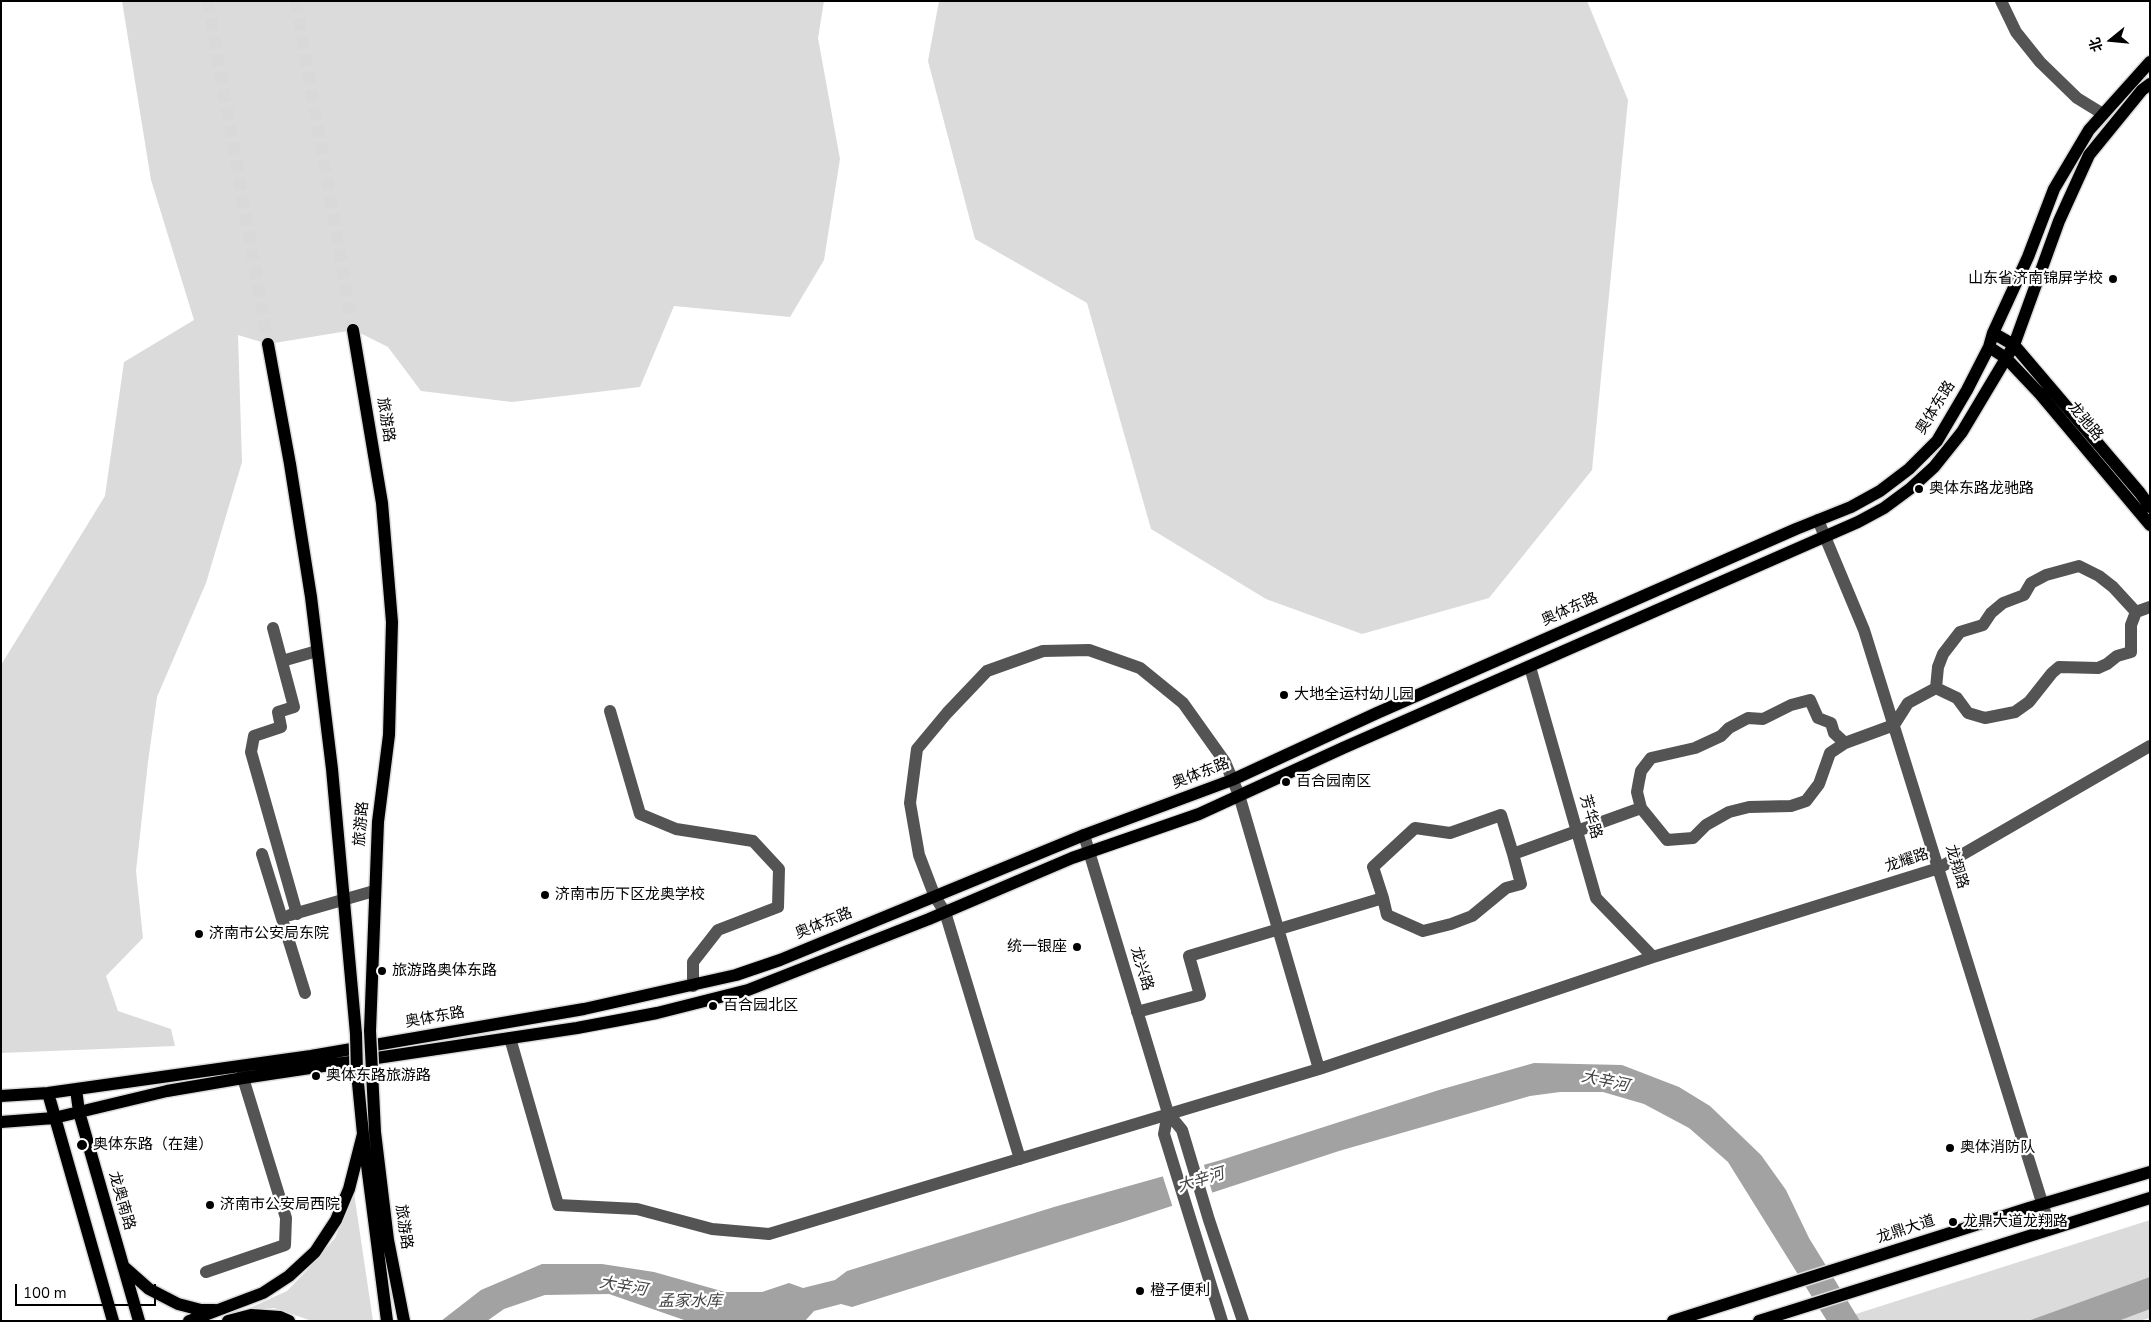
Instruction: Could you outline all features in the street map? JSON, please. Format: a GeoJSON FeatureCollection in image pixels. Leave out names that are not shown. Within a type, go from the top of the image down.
{"type":"FeatureCollection","features":[{"type":"Feature","properties":{"kind":"main road","name":"奥体东路"},"geometry":{"type":"LineString","coordinates":[[1,1096],[48,1093],[218,1068],[243,1072],[584,1009],[736,975],[780,960],[1084,835],[1232,780],[1377,713],[1851,507],[1880,491],[1910,469],[1937,441],[1967,390],[1989,347],[1993,333],[2028,257],[2054,189],[2089,130],[2150,62]]}},
{"type":"Feature","properties":{"kind":"main road"},"geometry":{"type":"LineString","coordinates":[[1,1122],[54,1118],[243,1072],[577,1028],[657,1013],[748,990],[945,912],[1072,858],[1199,814],[1530,666],[1826,537],[1884,508],[1911,488],[1934,468],[1962,432],[2014,345],[2059,220],[2089,155],[2142,90],[2150,84]]}},
{"type":"Feature","properties":{"kind":"main road","name":"旅游路"},"geometry":{"type":"LineString","coordinates":[[354,330],[382,503],[392,622],[389,735],[378,822],[374,891],[370,1031],[375,1132],[387,1230],[404,1321]]}},
{"type":"Feature","properties":{"kind":"main road","name":"龙驰路"},"geometry":{"type":"LineString","coordinates":[[1993,333],[2014,345],[2150,507]]}},
{"type":"Feature","properties":{"kind":"main road","name":"旅游路"},"geometry":{"type":"LineString","coordinates":[[268,344],[290,464],[332,768],[363,1134],[387,1321]]}},
{"type":"Feature","properties":{"kind":"main road","name":"龙驰路"},"geometry":{"type":"LineString","coordinates":[[1989,347],[2006,358],[2040,394],[2150,525]]}},
{"type":"Feature","properties":{"kind":"main road","name":"龙奥南路"},"geometry":{"type":"LineString","coordinates":[[76,1089],[79,1112],[139,1321]]}},
{"type":"Feature","properties":{"kind":"main road"},"geometry":{"type":"LineString","coordinates":[[48,1093],[113,1321]]}},
{"type":"Feature","properties":{"kind":"main road"},"geometry":{"type":"LineString","coordinates":[[122,1266],[149,1289],[178,1304],[225,1315],[289,1276],[315,1252],[336,1220],[349,1190],[363,1134]]}},
{"type":"Feature","properties":{"kind":"main road","name":"龙鼎大道"},"geometry":{"type":"LineString","coordinates":[[1673,1321],[2042,1204],[2150,1172]]}},
{"type":"Feature","properties":{"kind":"main road"},"geometry":{"type":"LineString","coordinates":[[1767,1320],[2050,1228],[2150,1198]]}},
{"type":"Feature","properties":{"kind":"main road"},"geometry":{"type":"LineString","coordinates":[[189,1321],[225,1315],[280,1317],[289,1321]]}},
{"type":"Feature","properties":{"kind":"street"},"geometry":{"type":"LineString","coordinates":[[2001,1],[2016,32],[2040,62],[2078,98],[2103,114]]}},
{"type":"Feature","properties":{"kind":"street","name":"龙翔路"},"geometry":{"type":"LineString","coordinates":[[1818,520],[1864,630],[2050,1228]]}},
{"type":"Feature","properties":{"kind":"street"},"geometry":{"type":"LineString","coordinates":[[1936,688],[1938,667],[1943,654],[1960,632],[1983,625],[1991,613],[2003,603],[2024,595],[2031,583],[2046,575],[2079,566],[2099,576],[2113,587],[2136,612]]}},
{"type":"Feature","properties":{"kind":"street"},"geometry":{"type":"LineString","coordinates":[[1936,688],[1957,698],[1968,713],[1985,718],[2015,712],[2028,702],[2052,672],[2060,668],[2098,668],[2117,656],[2131,652],[2131,625],[2136,612],[2150,607]]}},
{"type":"Feature","properties":{"kind":"street"},"geometry":{"type":"LineString","coordinates":[[273,628],[294,706],[278,712],[281,727],[254,736],[251,752],[297,914]]}},
{"type":"Feature","properties":{"kind":"street"},"geometry":{"type":"LineString","coordinates":[[1020,1159],[945,912],[935,897],[919,855],[910,803],[917,749],[947,713],[987,671],[1043,652],[1089,650],[1140,668],[1183,703],[1226,762],[1239,796],[1319,1069]]}},
{"type":"Feature","properties":{"kind":"street"},"geometry":{"type":"LineString","coordinates":[[282,662],[317,651]]}},
{"type":"Feature","properties":{"kind":"street","name":"芳华路"},"geometry":{"type":"LineString","coordinates":[[1530,666],[1596,898],[1653,957]]}},
{"type":"Feature","properties":{"kind":"street"},"geometry":{"type":"LineString","coordinates":[[1845,743],[1834,733],[1831,724],[1818,718],[1810,700],[1792,705],[1763,719],[1748,718],[1730,728],[1721,736],[1695,748],[1651,758],[1641,771],[1639,781],[1637,792],[1641,808],[1667,840],[1693,838],[1706,825],[1729,812],[1749,806],[1791,806],[1806,801],[1819,784],[1830,753],[1845,743],[1894,725],[1908,703],[1936,688]]}},
{"type":"Feature","properties":{"kind":"street"},"geometry":{"type":"LineString","coordinates":[[610,712],[640,814],[676,829],[753,841],[779,869],[778,907],[718,930],[693,962],[693,986]]}},
{"type":"Feature","properties":{"kind":"street","name":"龙耀路"},"geometry":{"type":"LineString","coordinates":[[510,1038],[558,1205],[637,1209],[712,1229],[769,1234],[1319,1069],[1653,957],[1939,868],[2150,746]]}},
{"type":"Feature","properties":{"kind":"street"},"geometry":{"type":"LineString","coordinates":[[1513,854],[1641,808]]}},
{"type":"Feature","properties":{"kind":"street"},"geometry":{"type":"LineString","coordinates":[[1501,815],[1521,884],[1506,888],[1472,916],[1451,924],[1423,931],[1387,915],[1383,898],[1373,867],[1415,828],[1450,832],[1501,815]]}},
{"type":"Feature","properties":{"kind":"street","name":"龙兴路"},"geometry":{"type":"LineString","coordinates":[[1084,835],[1168,1113],[1182,1130],[1209,1220],[1243,1321]]}},
{"type":"Feature","properties":{"kind":"street"},"geometry":{"type":"LineString","coordinates":[[262,854],[305,993]]}},
{"type":"Feature","properties":{"kind":"street"},"geometry":{"type":"LineString","coordinates":[[282,918],[374,891]]}},
{"type":"Feature","properties":{"kind":"street"},"geometry":{"type":"LineString","coordinates":[[1137,1012],[1200,995],[1189,956],[1383,898]]}},
{"type":"Feature","properties":{"kind":"street"},"geometry":{"type":"LineString","coordinates":[[206,1272],[285,1245],[286,1218],[243,1072]]}},
{"type":"Feature","properties":{"kind":"street","name":"龙兴路"},"geometry":{"type":"LineString","coordinates":[[1168,1113],[1164,1134],[1222,1321]]}},
{"type":"Feature","properties":{"kind":"shaded area"},"geometry":{"type":"Polygon","coordinates":[[[122,1],[824,1],[818,38],[840,159],[824,260],[790,317],[674,306],[640,387],[512,402],[421,391],[388,347],[354,330],[268,344],[238,335],[242,462],[206,583],[157,697],[136,871],[143,938],[106,976],[118,1011],[171,1029],[175,1046],[1,1053],[1,665],[105,496],[124,362],[194,320],[151,180],[122,1]]]}},
{"type":"Feature","properties":{"kind":"shaded area"},"geometry":{"type":"Polygon","coordinates":[[[939,1],[1587,1],[1628,100],[1592,470],[1489,598],[1362,634],[1266,599],[1151,529],[1087,303],[975,239],[928,61],[939,1]]]}},
{"type":"Feature","properties":{"kind":"shaded area"},"geometry":{"type":"Polygon","coordinates":[[[354,1193],[373,1321],[312,1321],[274,1308],[243,1311],[287,1291],[308,1269],[335,1238],[354,1193]]]}},
{"type":"Feature","properties":{"kind":"shaded area"},"geometry":{"type":"Polygon","coordinates":[[[2150,1220],[2150,1318],[2139,1321],[1834,1321],[2150,1220]]]}},
{"type":"Feature","properties":{"kind":"water","name":"孟家水库"},"geometry":{"type":"Polygon","coordinates":[[[1534,1063],[1622,1065],[1679,1087],[1710,1106],[1761,1155],[1786,1190],[1809,1238],[1860,1321],[1827,1321],[1728,1162],[1689,1128],[1644,1104],[1603,1092],[1560,1092],[1530,1096],[1339,1151],[1126,1221],[852,1307],[841,1304],[814,1311],[805,1321],[687,1321],[609,1294],[545,1295],[504,1309],[487,1321],[441,1321],[481,1290],[542,1264],[602,1264],[654,1272],[725,1292],[762,1292],[789,1283],[803,1288],[835,1280],[847,1271],[1054,1207],[1221,1160],[1439,1090],[1534,1063]]]}},
{"type":"Feature","properties":{"kind":"water"},"geometry":{"type":"Polygon","coordinates":[[[2150,1277],[2150,1309],[2118,1321],[2028,1321],[2150,1277]]]}},
{"type":"Feature","properties":{"kind":"pier"},"geometry":{"type":"Polygon","coordinates":[[[1203,1162],[1213,1195],[1173,1208],[1162,1174],[1203,1162]]]}},
{"type":"Feature","properties":{"kind":"tunnel"},"geometry":{"type":"LineString","coordinates":[[208,1],[268,344]]}},
{"type":"Feature","properties":{"kind":"tunnel"},"geometry":{"type":"LineString","coordinates":[[296,1],[353,330]]}},
{"type":"Feature","properties":{"kind":"place","name":"山东省济南锦屏学校"},"geometry":{"type":"Point","coordinates":[2113,279]}},
{"type":"Feature","properties":{"kind":"place","name":"奥体东路龙驰路"},"geometry":{"type":"Point","coordinates":[1919,489]}},
{"type":"Feature","properties":{"kind":"place","name":"大地全运村幼儿园"},"geometry":{"type":"Point","coordinates":[1284,695]}},
{"type":"Feature","properties":{"kind":"place","name":"百合园南区"},"geometry":{"type":"Point","coordinates":[1286,782]}},
{"type":"Feature","properties":{"kind":"place","name":"济南市历下区龙奥学校"},"geometry":{"type":"Point","coordinates":[545,895]}},
{"type":"Feature","properties":{"kind":"place","name":"济南市公安局东院"},"geometry":{"type":"Point","coordinates":[199,934]}},
{"type":"Feature","properties":{"kind":"place","name":"统一银座"},"geometry":{"type":"Point","coordinates":[1077,947]}},
{"type":"Feature","properties":{"kind":"place","name":"旅游路奥体东路"},"geometry":{"type":"Point","coordinates":[382,971]}},
{"type":"Feature","properties":{"kind":"place","name":"百合园北区"},"geometry":{"type":"Point","coordinates":[713,1006]}},
{"type":"Feature","properties":{"kind":"place","name":"奥体东路旅游路"},"geometry":{"type":"Point","coordinates":[316,1076]}},
{"type":"Feature","properties":{"kind":"place","name":"奥体东路（在建）"},"geometry":{"type":"Point","coordinates":[82,1145]}},
{"type":"Feature","properties":{"kind":"place","name":"奥体消防队"},"geometry":{"type":"Point","coordinates":[1950,1148]}},
{"type":"Feature","properties":{"kind":"place","name":"济南市公安局西院"},"geometry":{"type":"Point","coordinates":[210,1205]}},
{"type":"Feature","properties":{"kind":"place","name":"龙鼎大道龙翔路"},"geometry":{"type":"Point","coordinates":[1953,1222]}},
{"type":"Feature","properties":{"kind":"place","name":"橙子便利"},"geometry":{"type":"Point","coordinates":[1140,1291]}},
{"type":"Feature","properties":{"kind":"water label","name":"大辛河"},"geometry":{"type":"Point","coordinates":[1605,1082]}},
{"type":"Feature","properties":{"kind":"water label","name":"大辛河"},"geometry":{"type":"Point","coordinates":[1201,1181]}},
{"type":"Feature","properties":{"kind":"water label","name":"大辛河"},"geometry":{"type":"Point","coordinates":[623,1287]}}]}
